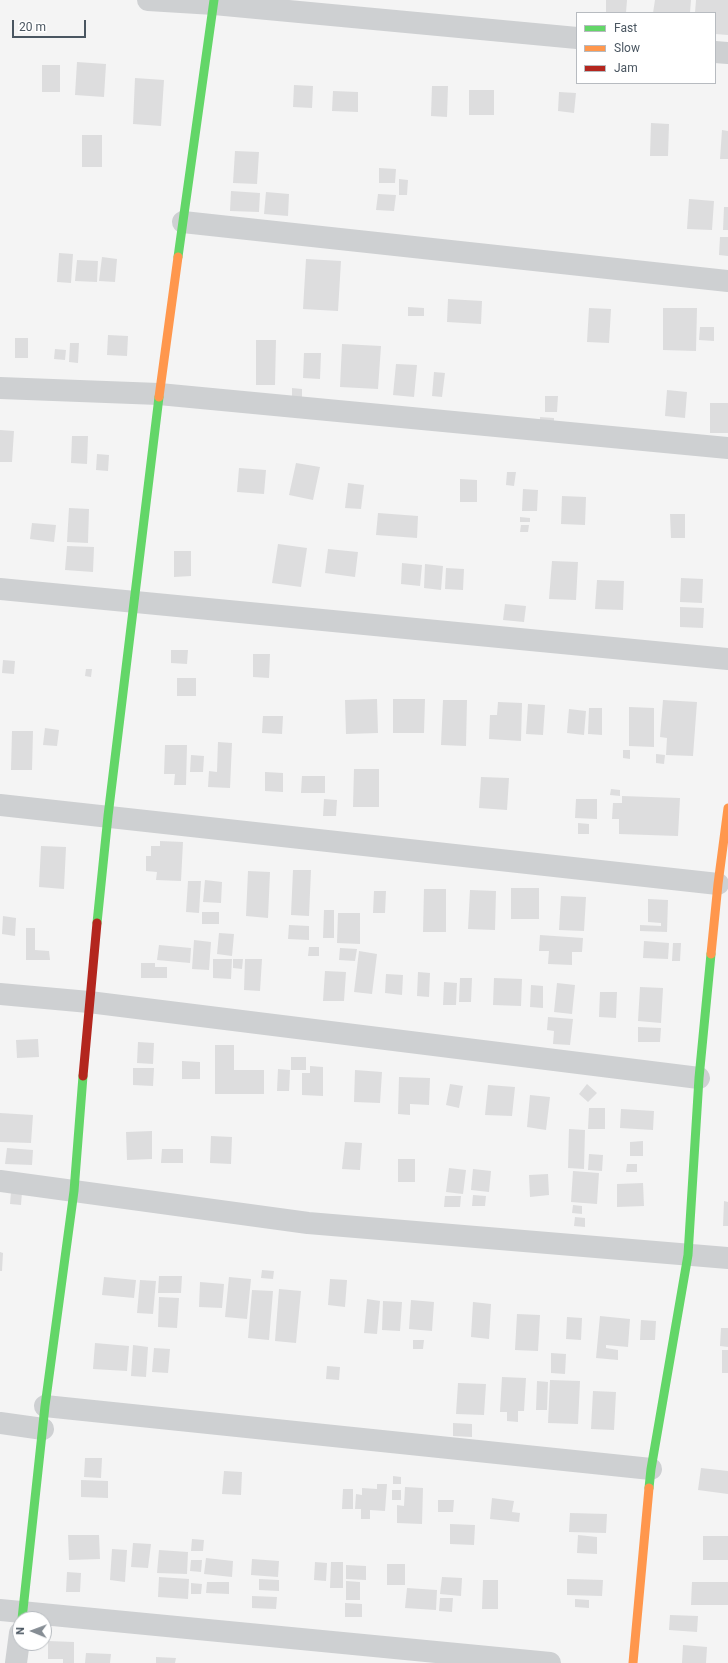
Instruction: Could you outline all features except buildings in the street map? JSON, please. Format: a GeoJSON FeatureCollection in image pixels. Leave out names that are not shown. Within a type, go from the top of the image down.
{"type":"FeatureCollection","features":[{"type":"Feature","properties":{"kind":"street"},"geometry":{"type":"LineString","coordinates":[[148,0],[214,2],[576,38]]}},
{"type":"Feature","properties":{"kind":"street"},"geometry":{"type":"LineString","coordinates":[[23,1611],[45,1406],[74,1190],[89,1002],[108,816],[159,394],[214,2]]}},
{"type":"Feature","properties":{"kind":"street"},"geometry":{"type":"LineString","coordinates":[[716,52],[728,53]]}},
{"type":"Feature","properties":{"kind":"street"},"geometry":{"type":"LineString","coordinates":[[183,222],[728,281]]}},
{"type":"Feature","properties":{"kind":"street"},"geometry":{"type":"LineString","coordinates":[[0,388],[159,394],[728,448]]}},
{"type":"Feature","properties":{"kind":"street"},"geometry":{"type":"LineString","coordinates":[[0,589],[728,659]]}},
{"type":"Feature","properties":{"kind":"street"},"geometry":{"type":"LineString","coordinates":[[0,805],[718,884]]}},
{"type":"Feature","properties":{"kind":"street"},"geometry":{"type":"LineString","coordinates":[[633,1663],[651,1469],[688,1255],[699,1078],[718,884],[728,808]]}},
{"type":"Feature","properties":{"kind":"street"},"geometry":{"type":"LineString","coordinates":[[0,994],[89,1002],[699,1078]]}},
{"type":"Feature","properties":{"kind":"street"},"geometry":{"type":"LineString","coordinates":[[0,1181],[308,1223],[728,1258]]}},
{"type":"Feature","properties":{"kind":"street"},"geometry":{"type":"LineString","coordinates":[[45,1406],[651,1469]]}},
{"type":"Feature","properties":{"kind":"street"},"geometry":{"type":"LineString","coordinates":[[0,1423],[43,1429]]}},
{"type":"Feature","properties":{"kind":"street"},"geometry":{"type":"LineString","coordinates":[[0,1610],[12,1617]]}},
{"type":"Feature","properties":{"kind":"street"},"geometry":{"type":"LineString","coordinates":[[52,1624],[550,1663]]}},
{"type":"Feature","properties":{"kind":"street"},"geometry":{"type":"LineString","coordinates":[[16,1663],[18,1651]]}},
{"type":"Feature","properties":{"kind":"traffic: fast"},"geometry":{"type":"LineString","coordinates":[[178,257],[214,0]]}},
{"type":"Feature","properties":{"kind":"traffic: fast"},"geometry":{"type":"LineString","coordinates":[[97,923],[108,816],[159,397]]}},
{"type":"Feature","properties":{"kind":"traffic: fast"},"geometry":{"type":"LineString","coordinates":[[649,1488],[688,1255],[699,1078],[711,954]]}},
{"type":"Feature","properties":{"kind":"traffic: fast"},"geometry":{"type":"LineString","coordinates":[[23,1611],[45,1406],[74,1191],[83,1076]]}},
{"type":"Feature","properties":{"kind":"traffic: slow"},"geometry":{"type":"LineString","coordinates":[[159,397],[178,257]]}},
{"type":"Feature","properties":{"kind":"traffic: slow"},"geometry":{"type":"LineString","coordinates":[[711,954],[728,808]]}},
{"type":"Feature","properties":{"kind":"traffic: slow"},"geometry":{"type":"LineString","coordinates":[[633,1663],[649,1488]]}},
{"type":"Feature","properties":{"kind":"traffic: jam"},"geometry":{"type":"LineString","coordinates":[[83,1076],[97,923]]}}]}
